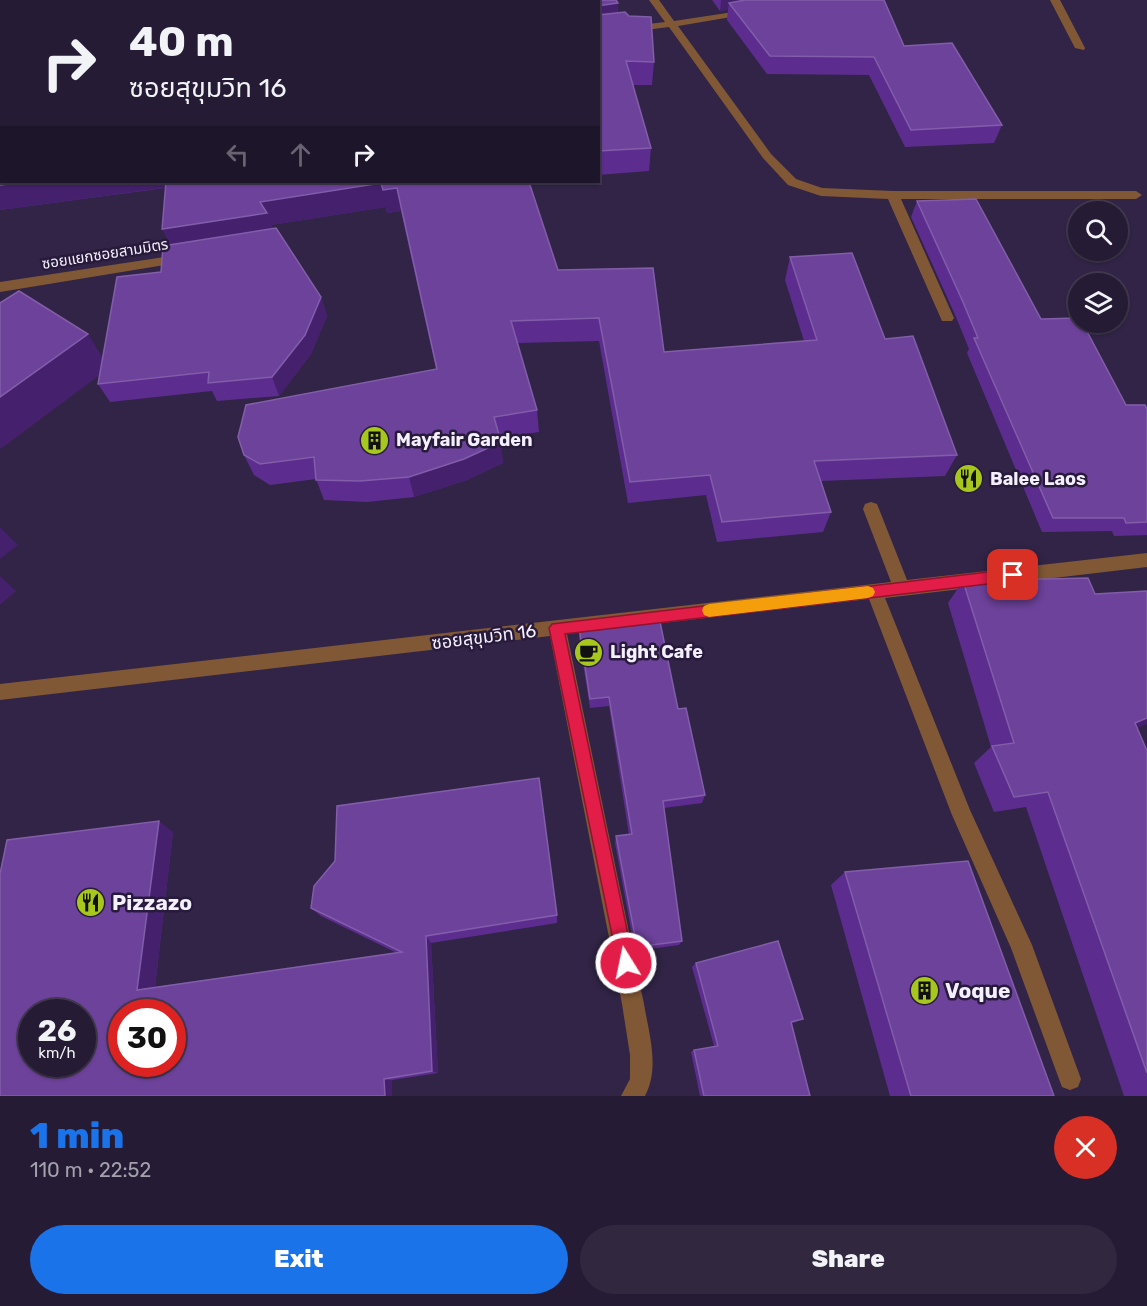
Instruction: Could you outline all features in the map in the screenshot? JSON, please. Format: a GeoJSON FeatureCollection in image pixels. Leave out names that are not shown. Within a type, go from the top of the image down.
{"type":"FeatureCollection","features":[{"type":"Feature","properties":{"kind":"street"},"geometry":{"type":"LineString","coordinates":[[654,0],[767,156],[792,182],[821,192],[893,195],[1136,195]]}},
{"type":"Feature","properties":{"kind":"street"},"geometry":{"type":"LineString","coordinates":[[1055,0],[1080,48]]}},
{"type":"Feature","properties":{"kind":"street"},"geometry":{"type":"LineString","coordinates":[[600,33],[672,24],[764,8]]}},
{"type":"Feature","properties":{"kind":"street"},"geometry":{"type":"LineString","coordinates":[[893,195],[947,318]]}},
{"type":"Feature","properties":{"kind":"street","name":"ซอยแยกซอยสามมิตร"},"geometry":{"type":"LineString","coordinates":[[0,288],[194,256]]}},
{"type":"Feature","properties":{"kind":"street"},"geometry":{"type":"LineString","coordinates":[[871,509],[902,588]]}},
{"type":"Feature","properties":{"kind":"street","name":"ซอยสุขุมวิท 16"},"geometry":{"type":"LineString","coordinates":[[0,692],[1147,560]]}},
{"type":"Feature","properties":{"kind":"street"},"geometry":{"type":"LineString","coordinates":[[874,591],[962,815],[1021,945],[1070,1079]]}},
{"type":"Feature","properties":{"kind":"street"},"geometry":{"type":"LineString","coordinates":[[557,628],[633,1004],[641,1055],[641,1080],[633,1096]]}},
{"type":"Feature","properties":{"kind":"building"},"geometry":{"type":"Polygon","coordinates":[[[600,0],[616,0],[618,3],[600,6],[600,0]]]}},
{"type":"Feature","properties":{"kind":"building"},"geometry":{"type":"Polygon","coordinates":[[[745,0],[884,0],[904,46],[952,43],[1002,125],[911,130],[874,57],[770,56],[729,3],[745,0]]]}},
{"type":"Feature","properties":{"kind":"building"},"geometry":{"type":"Polygon","coordinates":[[[625,12],[629,16],[651,17],[654,62],[626,61],[651,148],[600,151],[600,15],[625,12]]]}},
{"type":"Feature","properties":{"kind":"building"},"geometry":{"type":"Polygon","coordinates":[[[166,183],[381,183],[260,202],[267,213],[162,229],[166,183]]]}},
{"type":"Feature","properties":{"kind":"building"},"geometry":{"type":"Polygon","coordinates":[[[381,183],[529,183],[558,270],[653,268],[664,352],[817,340],[790,257],[852,253],[885,339],[913,336],[957,455],[814,461],[831,512],[722,522],[710,475],[630,482],[599,318],[511,321],[537,410],[494,417],[501,442],[464,459],[409,477],[360,481],[316,480],[314,457],[260,464],[244,455],[238,437],[246,405],[437,369],[397,188],[383,190],[381,183]]]}},
{"type":"Feature","properties":{"kind":"building"},"geometry":{"type":"Polygon","coordinates":[[[976,199],[1041,319],[1068,318],[1068,333],[1088,333],[1126,405],[1145,405],[1147,409],[1147,522],[1126,523],[1124,518],[1053,518],[974,338],[978,338],[963,302],[917,201],[976,199]]]}},
{"type":"Feature","properties":{"kind":"building"},"geometry":{"type":"Polygon","coordinates":[[[276,228],[321,297],[305,335],[272,377],[208,383],[209,372],[98,384],[117,277],[161,272],[163,246],[276,228]]]}},
{"type":"Feature","properties":{"kind":"building"},"geometry":{"type":"Polygon","coordinates":[[[19,291],[88,334],[0,397],[0,303],[19,291]]]}},
{"type":"Feature","properties":{"kind":"building"},"geometry":{"type":"Polygon","coordinates":[[[1088,578],[1095,594],[1147,591],[1147,718],[1135,723],[1147,751],[1147,1073],[1048,792],[1014,797],[992,746],[1014,743],[963,581],[1088,578]]]}},
{"type":"Feature","properties":{"kind":"building"},"geometry":{"type":"Polygon","coordinates":[[[659,617],[678,709],[686,708],[705,795],[663,801],[682,941],[637,947],[616,836],[632,834],[609,697],[590,699],[579,627],[659,617]]]}},
{"type":"Feature","properties":{"kind":"building"},"geometry":{"type":"Polygon","coordinates":[[[539,778],[557,915],[426,936],[432,1071],[384,1079],[385,1096],[0,1096],[0,874],[7,840],[159,821],[137,990],[402,952],[311,908],[314,886],[335,861],[337,806],[539,778]]]}},
{"type":"Feature","properties":{"kind":"building","name":"Voque"},"geometry":{"type":"Polygon","coordinates":[[[968,861],[1054,1096],[911,1096],[845,872],[968,861]]]}},
{"type":"Feature","properties":{"kind":"building"},"geometry":{"type":"Polygon","coordinates":[[[778,941],[803,1019],[791,1022],[810,1096],[704,1096],[694,1050],[718,1046],[696,963],[778,941]]]}},
{"type":"Feature","properties":{"kind":"slow traffic"},"geometry":{"type":"LineString","coordinates":[[709,610],[868,592]]}},
{"type":"Feature","properties":{"kind":"place","name":"Mayfair Garden"},"geometry":{"type":"Point","coordinates":[375,440]}},
{"type":"Feature","properties":{"kind":"place","name":"Balee Laos"},"geometry":{"type":"Point","coordinates":[969,479]}},
{"type":"Feature","properties":{"kind":"place","name":"Light Cafe"},"geometry":{"type":"Point","coordinates":[589,652]}},
{"type":"Feature","properties":{"kind":"place","name":"Pizzazo"},"geometry":{"type":"Point","coordinates":[91,903]}},
{"type":"Feature","properties":{"kind":"place","name":"Voque"},"geometry":{"type":"Point","coordinates":[924,991]}},
{"type":"Feature","properties":{"kind":"route"},"geometry":{"type":"LineString","coordinates":[[626,963],[557,628],[1013,575]]}}]}
